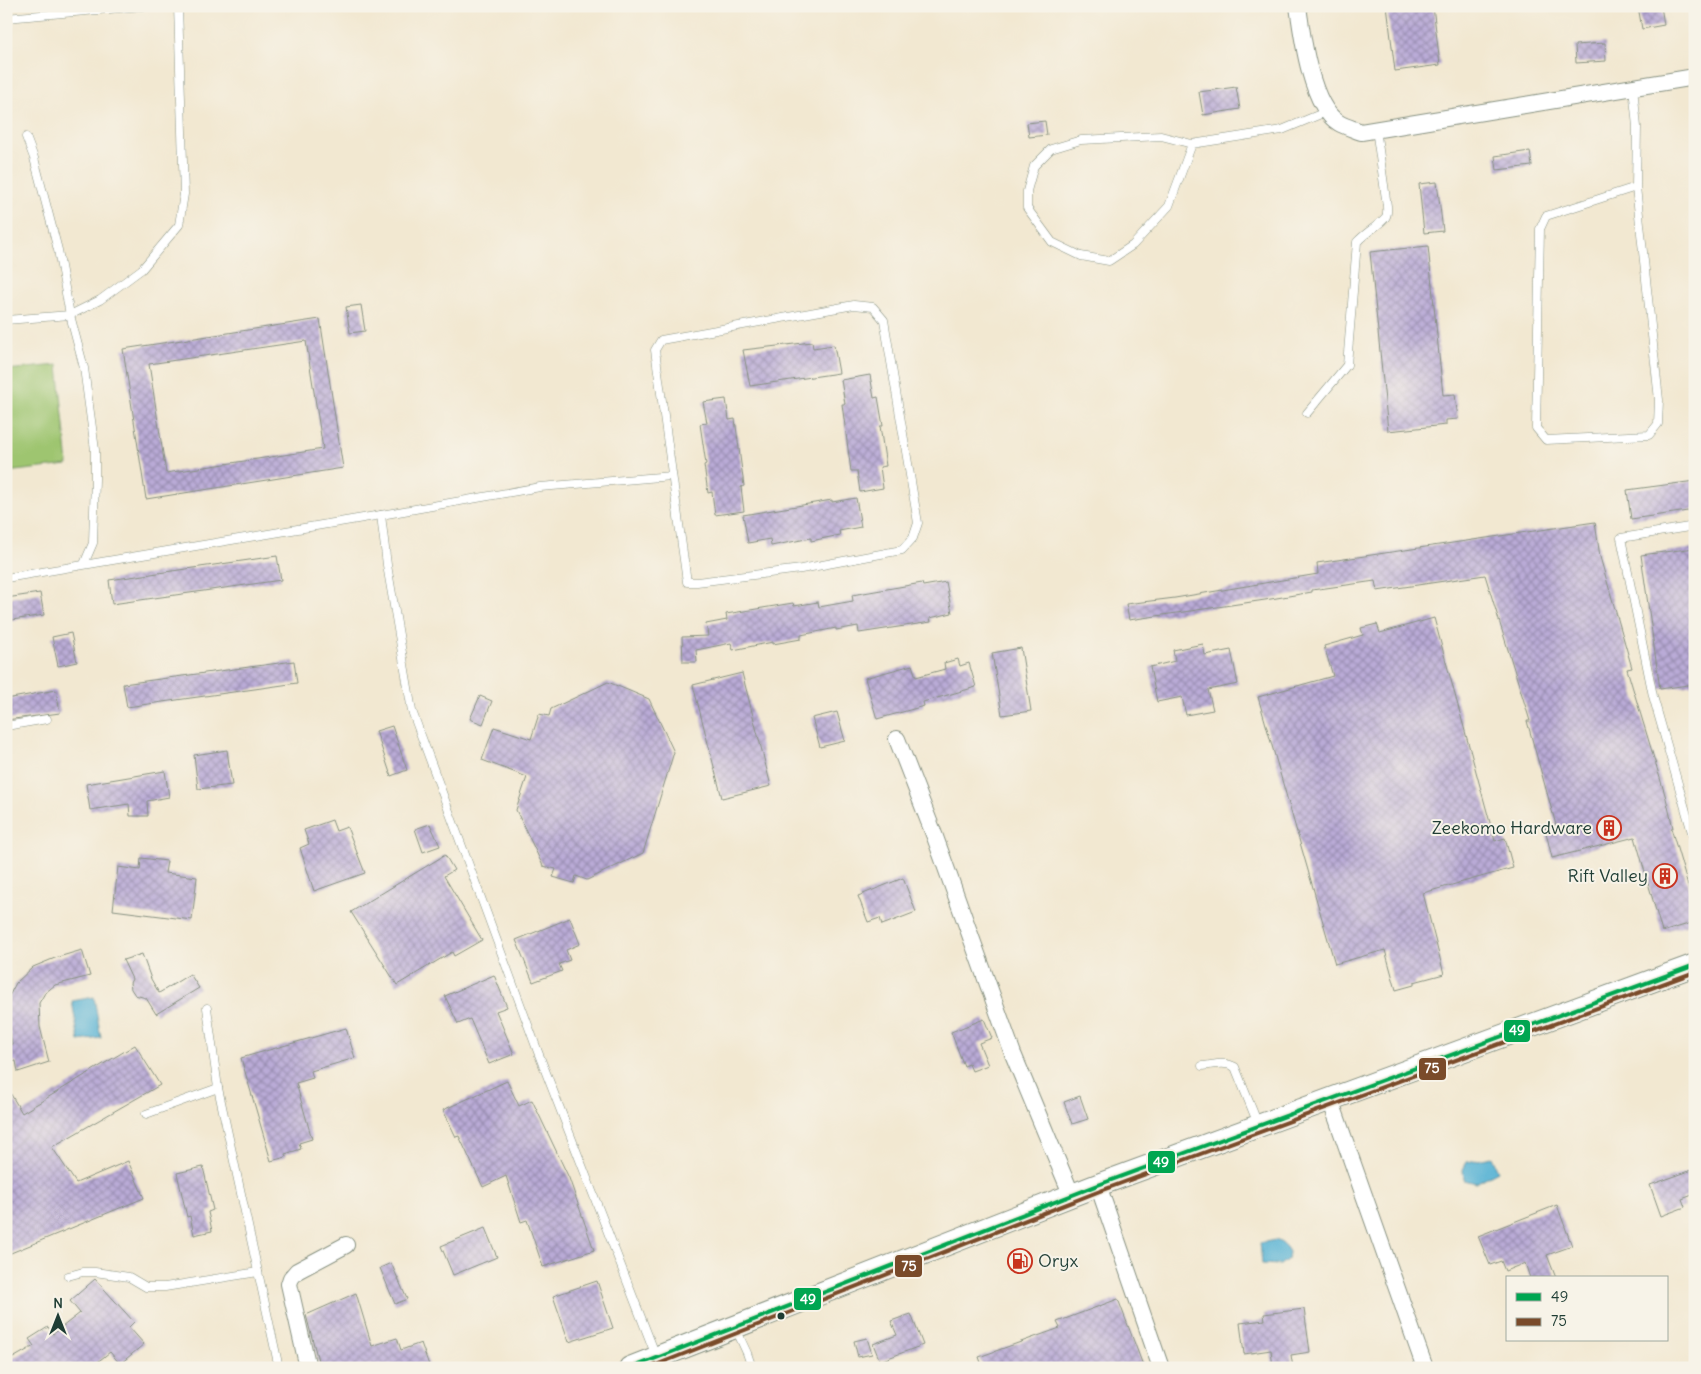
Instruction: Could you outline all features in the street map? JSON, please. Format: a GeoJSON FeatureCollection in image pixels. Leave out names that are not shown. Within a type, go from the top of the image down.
{"type":"FeatureCollection","features":[{"type":"Feature","properties":{"kind":"main road"},"geometry":{"type":"LineString","coordinates":[[630,1368],[1098,1185],[1695,965]]}},
{"type":"Feature","properties":{"kind":"street"},"geometry":{"type":"LineString","coordinates":[[1298,6],[1307,62],[1320,101],[1338,123],[1361,132],[1695,77]]}},
{"type":"Feature","properties":{"kind":"street"},"geometry":{"type":"LineString","coordinates":[[897,739],[935,837],[1013,1054],[1072,1196]]}},
{"type":"Feature","properties":{"kind":"street"},"geometry":{"type":"LineString","coordinates":[[1330,1099],[1425,1368]]}},
{"type":"Feature","properties":{"kind":"street"},"geometry":{"type":"LineString","coordinates":[[1098,1185],[1161,1368]]}},
{"type":"Feature","properties":{"kind":"street"},"geometry":{"type":"LineString","coordinates":[[308,1368],[289,1284],[297,1271],[346,1245]]}},
{"type":"Feature","properties":{"kind":"lane"},"geometry":{"type":"LineString","coordinates":[[6,18],[143,6]]}},
{"type":"Feature","properties":{"kind":"lane"},"geometry":{"type":"LineString","coordinates":[[6,320],[70,315],[100,300],[142,269],[179,225],[184,194],[178,6]]}},
{"type":"Feature","properties":{"kind":"lane"},"geometry":{"type":"LineString","coordinates":[[1633,87],[1637,127],[1636,187],[1660,400],[1658,424],[1649,435],[1546,440],[1536,428],[1540,229],[1546,216],[1636,187]]}},
{"type":"Feature","properties":{"kind":"lane"},"geometry":{"type":"LineString","coordinates":[[1192,144],[1169,206],[1133,245],[1109,261],[1082,256],[1052,242],[1027,208],[1027,191],[1034,166],[1051,149],[1082,140],[1161,136],[1192,144],[1282,130],[1328,111]]}},
{"type":"Feature","properties":{"kind":"lane"},"geometry":{"type":"LineString","coordinates":[[1307,412],[1347,365],[1357,242],[1364,233],[1385,218],[1387,214],[1388,206],[1376,129]]}},
{"type":"Feature","properties":{"kind":"lane"},"geometry":{"type":"LineString","coordinates":[[26,138],[34,158],[58,250],[70,315],[84,368],[95,450],[93,543],[84,564]]}},
{"type":"Feature","properties":{"kind":"lane"},"geometry":{"type":"LineString","coordinates":[[854,305],[873,307],[884,320],[918,524],[914,538],[902,550],[801,569],[687,582],[672,476],[655,350],[661,340],[854,305]]}},
{"type":"Feature","properties":{"kind":"lane"},"geometry":{"type":"LineString","coordinates":[[6,578],[540,487],[672,476]]}},
{"type":"Feature","properties":{"kind":"lane"},"geometry":{"type":"LineString","coordinates":[[381,515],[387,565],[412,711],[541,1061],[657,1358]]}},
{"type":"Feature","properties":{"kind":"lane"},"geometry":{"type":"LineString","coordinates":[[1695,526],[1621,538],[1653,696],[1695,843]]}},
{"type":"Feature","properties":{"kind":"lane"},"geometry":{"type":"LineString","coordinates":[[6,726],[47,719]]}},
{"type":"Feature","properties":{"kind":"lane"},"geometry":{"type":"LineString","coordinates":[[207,1008],[218,1088],[279,1368]]}},
{"type":"Feature","properties":{"kind":"lane"},"geometry":{"type":"LineString","coordinates":[[1202,1066],[1221,1063],[1235,1067],[1259,1126]]}},
{"type":"Feature","properties":{"kind":"lane"},"geometry":{"type":"LineString","coordinates":[[146,1114],[218,1088]]}},
{"type":"Feature","properties":{"kind":"lane"},"geometry":{"type":"LineString","coordinates":[[68,1276],[83,1272],[95,1272],[128,1277],[146,1287],[165,1287],[258,1272]]}},
{"type":"Feature","properties":{"kind":"lane"},"geometry":{"type":"LineString","coordinates":[[735,1327],[752,1368]]}},
{"type":"Feature","properties":{"kind":"green space"},"geometry":{"type":"Polygon","coordinates":[[[58,365],[68,465],[6,472],[6,370],[58,365]]]}},
{"type":"Feature","properties":{"kind":"water"},"geometry":{"type":"Polygon","coordinates":[[[94,997],[101,1038],[79,1041],[72,1001],[94,997]]]}},
{"type":"Feature","properties":{"kind":"water"},"geometry":{"type":"Polygon","coordinates":[[[1492,1157],[1498,1171],[1476,1183],[1464,1180],[1463,1169],[1467,1162],[1492,1157]]]}},
{"type":"Feature","properties":{"kind":"water"},"geometry":{"type":"Polygon","coordinates":[[[1275,1240],[1287,1248],[1289,1252],[1288,1259],[1280,1265],[1262,1264],[1260,1243],[1275,1240]]]}},
{"type":"Feature","properties":{"kind":"building"},"geometry":{"type":"Polygon","coordinates":[[[1387,6],[1433,6],[1440,65],[1395,71],[1387,6]]]}},
{"type":"Feature","properties":{"kind":"building"},"geometry":{"type":"Polygon","coordinates":[[[1638,6],[1661,6],[1664,25],[1642,29],[1638,6]]]}},
{"type":"Feature","properties":{"kind":"building"},"geometry":{"type":"Polygon","coordinates":[[[1605,43],[1606,61],[1576,63],[1575,45],[1605,43]]]}},
{"type":"Feature","properties":{"kind":"building"},"geometry":{"type":"Polygon","coordinates":[[[1236,87],[1240,109],[1203,115],[1199,92],[1236,87]]]}},
{"type":"Feature","properties":{"kind":"building"},"geometry":{"type":"Polygon","coordinates":[[[1045,121],[1047,135],[1029,137],[1027,123],[1045,121]]]}},
{"type":"Feature","properties":{"kind":"building"},"geometry":{"type":"Polygon","coordinates":[[[1530,151],[1532,166],[1497,170],[1495,156],[1530,151]]]}},
{"type":"Feature","properties":{"kind":"building"},"geometry":{"type":"Polygon","coordinates":[[[1437,182],[1443,231],[1424,233],[1419,184],[1437,182]]]}},
{"type":"Feature","properties":{"kind":"building"},"geometry":{"type":"Polygon","coordinates":[[[1428,246],[1443,395],[1455,394],[1458,419],[1446,420],[1446,425],[1388,431],[1370,252],[1428,246]]]}},
{"type":"Feature","properties":{"kind":"building"},"geometry":{"type":"Polygon","coordinates":[[[361,305],[365,331],[350,333],[346,307],[361,305]]]}},
{"type":"Feature","properties":{"kind":"building"},"geometry":{"type":"Polygon","coordinates":[[[320,319],[343,468],[146,499],[123,349],[320,319]],[[306,341],[149,364],[166,473],[323,449],[306,341]]]}},
{"type":"Feature","properties":{"kind":"building"},"geometry":{"type":"Polygon","coordinates":[[[812,342],[813,348],[834,345],[839,373],[750,386],[743,350],[812,342]]]}},
{"type":"Feature","properties":{"kind":"building"},"geometry":{"type":"Polygon","coordinates":[[[870,375],[874,398],[878,397],[883,426],[880,426],[886,466],[880,467],[883,488],[860,492],[857,471],[851,471],[842,404],[845,404],[841,380],[870,375]]]}},
{"type":"Feature","properties":{"kind":"building"},"geometry":{"type":"Polygon","coordinates":[[[726,399],[729,420],[735,419],[744,486],[741,487],[744,511],[715,515],[712,492],[708,493],[700,424],[707,423],[703,402],[726,399]]]}},
{"type":"Feature","properties":{"kind":"building"},"geometry":{"type":"Polygon","coordinates":[[[1695,481],[1695,510],[1631,519],[1627,490],[1695,481]]]}},
{"type":"Feature","properties":{"kind":"building"},"geometry":{"type":"Polygon","coordinates":[[[856,498],[861,527],[839,531],[840,535],[811,541],[811,538],[771,546],[770,539],[748,543],[743,515],[832,500],[832,502],[856,498]]]}},
{"type":"Feature","properties":{"kind":"building"},"geometry":{"type":"Polygon","coordinates":[[[1595,522],[1600,557],[1632,668],[1627,669],[1666,798],[1673,828],[1671,828],[1695,910],[1695,922],[1662,932],[1635,837],[1552,858],[1545,828],[1556,825],[1527,721],[1530,721],[1485,575],[1377,591],[1375,581],[1312,590],[1312,592],[1265,600],[1129,620],[1126,604],[1175,598],[1318,574],[1317,563],[1595,522]]]}},
{"type":"Feature","properties":{"kind":"building"},"geometry":{"type":"Polygon","coordinates":[[[1695,548],[1695,684],[1660,689],[1641,555],[1695,548]]]}},
{"type":"Feature","properties":{"kind":"building"},"geometry":{"type":"Polygon","coordinates":[[[277,556],[281,580],[112,604],[109,580],[277,556]]]}},
{"type":"Feature","properties":{"kind":"building"},"geometry":{"type":"Polygon","coordinates":[[[946,582],[952,613],[930,618],[931,622],[859,633],[858,626],[836,630],[836,628],[801,635],[801,639],[773,644],[773,642],[733,650],[731,643],[696,650],[697,662],[683,662],[682,637],[708,636],[706,624],[727,620],[726,614],[793,603],[794,606],[818,602],[819,607],[853,601],[852,595],[922,583],[923,586],[946,582]]]}},
{"type":"Feature","properties":{"kind":"building"},"geometry":{"type":"Polygon","coordinates":[[[40,593],[44,615],[6,621],[6,598],[40,593]]]}},
{"type":"Feature","properties":{"kind":"building"},"geometry":{"type":"Polygon","coordinates":[[[1434,618],[1495,841],[1505,838],[1513,868],[1423,893],[1444,974],[1414,982],[1414,985],[1396,990],[1385,950],[1335,964],[1258,697],[1333,676],[1324,646],[1363,635],[1361,628],[1377,624],[1380,633],[1434,618]]]}},
{"type":"Feature","properties":{"kind":"building"},"geometry":{"type":"Polygon","coordinates":[[[71,633],[77,662],[58,666],[52,637],[71,633]]]}},
{"type":"Feature","properties":{"kind":"building"},"geometry":{"type":"Polygon","coordinates":[[[1203,644],[1205,655],[1231,650],[1238,684],[1208,690],[1213,710],[1186,715],[1182,697],[1157,702],[1150,667],[1175,661],[1173,650],[1203,644]]]}},
{"type":"Feature","properties":{"kind":"building"},"geometry":{"type":"Polygon","coordinates":[[[1021,648],[1031,711],[1002,715],[992,653],[1021,648]]]}},
{"type":"Feature","properties":{"kind":"building"},"geometry":{"type":"Polygon","coordinates":[[[958,659],[960,666],[969,663],[976,687],[923,702],[924,706],[877,719],[865,678],[912,665],[916,677],[945,669],[944,663],[958,659]]]}},
{"type":"Feature","properties":{"kind":"building"},"geometry":{"type":"Polygon","coordinates":[[[294,661],[297,683],[127,707],[123,684],[294,661]]]}},
{"type":"Feature","properties":{"kind":"building"},"geometry":{"type":"Polygon","coordinates":[[[742,673],[771,786],[722,798],[693,685],[742,673]]]}},
{"type":"Feature","properties":{"kind":"building"},"geometry":{"type":"Polygon","coordinates":[[[608,682],[649,699],[674,752],[643,853],[587,880],[576,876],[574,883],[553,877],[556,869],[543,866],[516,810],[527,777],[482,760],[494,727],[531,739],[539,714],[549,716],[551,709],[608,682]]]}},
{"type":"Feature","properties":{"kind":"building"},"geometry":{"type":"Polygon","coordinates":[[[56,690],[60,713],[6,720],[6,699],[56,690]]]}},
{"type":"Feature","properties":{"kind":"building"},"geometry":{"type":"Polygon","coordinates":[[[480,696],[492,701],[483,724],[470,719],[480,696]]]}},
{"type":"Feature","properties":{"kind":"building"},"geometry":{"type":"Polygon","coordinates":[[[837,712],[845,741],[820,747],[812,718],[837,712]]]}},
{"type":"Feature","properties":{"kind":"building"},"geometry":{"type":"Polygon","coordinates":[[[392,726],[407,770],[391,776],[376,731],[392,726]]]}},
{"type":"Feature","properties":{"kind":"building"},"geometry":{"type":"Polygon","coordinates":[[[227,750],[232,785],[198,789],[194,755],[227,750]]]}},
{"type":"Feature","properties":{"kind":"building"},"geometry":{"type":"Polygon","coordinates":[[[165,771],[169,797],[147,801],[148,816],[130,816],[129,804],[90,810],[86,784],[165,771]]]}},
{"type":"Feature","properties":{"kind":"building"},"geometry":{"type":"Polygon","coordinates":[[[332,820],[336,831],[347,827],[365,873],[314,891],[300,848],[309,844],[304,830],[332,820]]]}},
{"type":"Feature","properties":{"kind":"building"},"geometry":{"type":"Polygon","coordinates":[[[430,824],[440,846],[423,852],[415,829],[430,824]]]}},
{"type":"Feature","properties":{"kind":"building"},"geometry":{"type":"Polygon","coordinates":[[[445,855],[454,870],[444,876],[482,940],[454,956],[452,952],[397,985],[351,912],[445,855]]]}},
{"type":"Feature","properties":{"kind":"building"},"geometry":{"type":"Polygon","coordinates":[[[141,858],[167,861],[165,873],[197,877],[192,920],[113,910],[118,867],[140,870],[141,858]]]}},
{"type":"Feature","properties":{"kind":"building"},"geometry":{"type":"Polygon","coordinates":[[[903,878],[916,912],[882,925],[880,918],[868,922],[858,896],[903,878]]]}},
{"type":"Feature","properties":{"kind":"building"},"geometry":{"type":"Polygon","coordinates":[[[570,918],[580,944],[566,950],[570,960],[559,964],[562,971],[533,982],[516,940],[570,918]]]}},
{"type":"Feature","properties":{"kind":"building"},"geometry":{"type":"Polygon","coordinates":[[[82,950],[90,976],[55,985],[45,993],[39,1003],[40,1027],[49,1062],[18,1072],[16,1061],[11,1062],[7,1045],[12,1044],[6,1015],[8,998],[16,983],[33,967],[82,950]]]}},
{"type":"Feature","properties":{"kind":"building"},"geometry":{"type":"Polygon","coordinates":[[[142,954],[151,979],[159,993],[190,974],[199,988],[156,1014],[146,998],[135,995],[131,989],[130,983],[132,979],[123,960],[142,954]]]}},
{"type":"Feature","properties":{"kind":"building"},"geometry":{"type":"Polygon","coordinates":[[[494,975],[507,1007],[496,1011],[514,1054],[489,1064],[470,1019],[458,1024],[445,996],[494,975]]]}},
{"type":"Feature","properties":{"kind":"building"},"geometry":{"type":"Polygon","coordinates":[[[984,1019],[992,1038],[979,1043],[988,1065],[972,1071],[969,1064],[964,1066],[951,1032],[984,1019]]]}},
{"type":"Feature","properties":{"kind":"building"},"geometry":{"type":"Polygon","coordinates":[[[346,1028],[355,1058],[311,1071],[313,1078],[296,1083],[312,1139],[299,1143],[301,1149],[285,1154],[286,1157],[271,1161],[241,1058],[346,1028]]]}},
{"type":"Feature","properties":{"kind":"building"},"geometry":{"type":"Polygon","coordinates":[[[135,1045],[160,1085],[52,1147],[76,1183],[128,1161],[144,1198],[6,1255],[6,1086],[22,1113],[135,1045]]]}},
{"type":"Feature","properties":{"kind":"building"},"geometry":{"type":"Polygon","coordinates":[[[507,1081],[519,1106],[532,1100],[569,1178],[594,1250],[543,1267],[527,1220],[521,1222],[506,1176],[483,1187],[459,1136],[456,1137],[443,1110],[507,1081]]]}},
{"type":"Feature","properties":{"kind":"building"},"geometry":{"type":"Polygon","coordinates":[[[1080,1096],[1088,1119],[1072,1124],[1064,1102],[1080,1096]]]}},
{"type":"Feature","properties":{"kind":"building"},"geometry":{"type":"Polygon","coordinates":[[[203,1167],[213,1210],[208,1212],[212,1231],[194,1235],[190,1216],[187,1217],[177,1173],[203,1167]]]}},
{"type":"Feature","properties":{"kind":"building"},"geometry":{"type":"Polygon","coordinates":[[[1695,1169],[1695,1194],[1682,1199],[1685,1207],[1661,1216],[1650,1185],[1695,1169]]]}},
{"type":"Feature","properties":{"kind":"building"},"geometry":{"type":"Polygon","coordinates":[[[1557,1205],[1572,1246],[1547,1255],[1555,1276],[1529,1276],[1525,1263],[1505,1271],[1501,1261],[1490,1265],[1478,1236],[1557,1205]]]}},
{"type":"Feature","properties":{"kind":"building"},"geometry":{"type":"Polygon","coordinates":[[[485,1228],[497,1257],[453,1275],[441,1246],[485,1228]]]}},
{"type":"Feature","properties":{"kind":"building"},"geometry":{"type":"Polygon","coordinates":[[[391,1263],[407,1299],[395,1304],[380,1268],[391,1263]]]}},
{"type":"Feature","properties":{"kind":"building"},"geometry":{"type":"Polygon","coordinates":[[[95,1279],[134,1322],[129,1327],[144,1344],[120,1364],[110,1352],[90,1368],[6,1368],[6,1362],[34,1346],[29,1339],[48,1327],[53,1334],[80,1313],[70,1301],[95,1279]]]}},
{"type":"Feature","properties":{"kind":"building"},"geometry":{"type":"Polygon","coordinates":[[[597,1281],[613,1328],[569,1342],[553,1296],[597,1281]]]}},
{"type":"Feature","properties":{"kind":"building"},"geometry":{"type":"Polygon","coordinates":[[[356,1293],[372,1346],[397,1338],[401,1350],[421,1343],[430,1368],[320,1368],[306,1315],[356,1293]]]}},
{"type":"Feature","properties":{"kind":"building"},"geometry":{"type":"Polygon","coordinates":[[[1118,1299],[1144,1368],[983,1368],[979,1357],[1060,1328],[1057,1322],[1118,1299]]]}},
{"type":"Feature","properties":{"kind":"building"},"geometry":{"type":"Polygon","coordinates":[[[1304,1309],[1310,1352],[1291,1355],[1293,1368],[1273,1368],[1271,1350],[1244,1354],[1240,1323],[1265,1320],[1264,1314],[1304,1309]]]}},
{"type":"Feature","properties":{"kind":"building"},"geometry":{"type":"Polygon","coordinates":[[[911,1314],[923,1345],[880,1361],[873,1344],[897,1335],[891,1321],[911,1314]]]}},
{"type":"Feature","properties":{"kind":"building"},"geometry":{"type":"Polygon","coordinates":[[[867,1338],[872,1354],[858,1357],[854,1341],[867,1338]]]}},
{"type":"Feature","properties":{"kind":"transit line","name":"49"},"geometry":{"type":"LineString","coordinates":[[631,1368],[1098,1185],[1695,965]]}},
{"type":"Feature","properties":{"kind":"transit line","name":"75"},"geometry":{"type":"LineString","coordinates":[[648,1368],[1100,1191],[1695,972]]}},
{"type":"Feature","properties":{"kind":"place","name":"Zeekomo Hardware"},"geometry":{"type":"Point","coordinates":[1609,828]}},
{"type":"Feature","properties":{"kind":"place","name":"Rift Valley"},"geometry":{"type":"Point","coordinates":[1665,876]}},
{"type":"Feature","properties":{"kind":"place","name":"Oryx"},"geometry":{"type":"Point","coordinates":[1020,1261]}}]}
